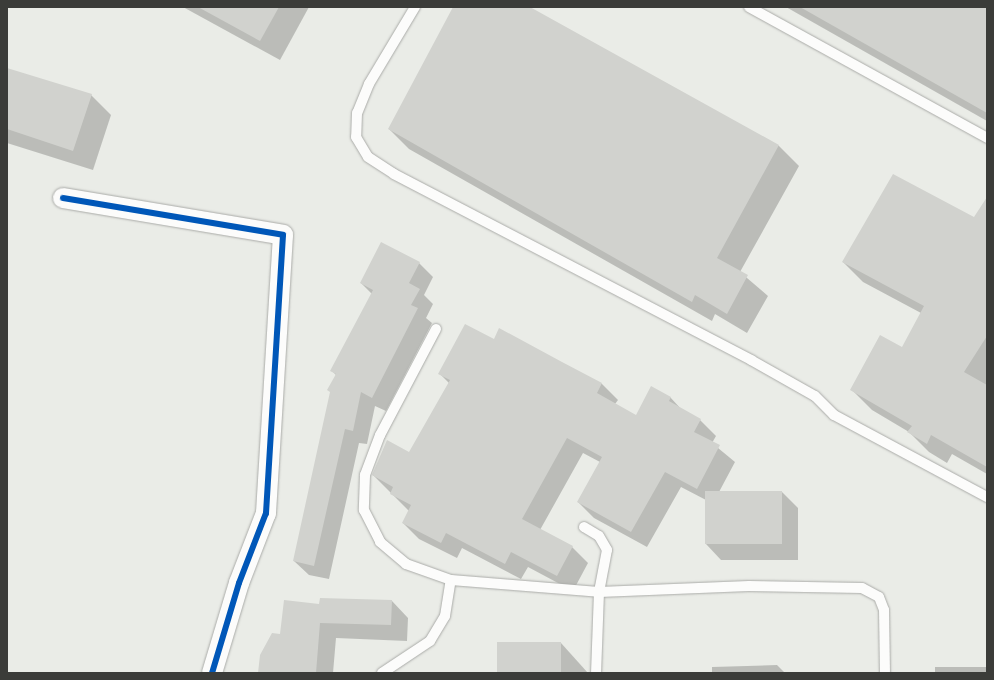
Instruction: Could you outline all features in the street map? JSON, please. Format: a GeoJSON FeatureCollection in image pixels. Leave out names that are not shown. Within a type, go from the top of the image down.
{"type":"FeatureCollection","features":[{"type":"Feature","properties":{"kind":"street"},"geometry":{"type":"LineString","coordinates":[[63,198],[283,235],[266,513],[239,583],[212,673]]}},
{"type":"Feature","properties":{"kind":"lane"},"geometry":{"type":"LineString","coordinates":[[415,7],[369,84],[357,113],[356,137],[368,157],[394,174],[751,360],[815,396],[834,415],[987,497]]}},
{"type":"Feature","properties":{"kind":"lane"},"geometry":{"type":"LineString","coordinates":[[749,7],[987,138]]}},
{"type":"Feature","properties":{"kind":"lane"},"geometry":{"type":"LineString","coordinates":[[436,329],[380,435],[365,475],[364,510],[380,542],[406,564],[451,580],[599,592],[750,586],[862,588],[878,597],[884,610],[885,673]]}},
{"type":"Feature","properties":{"kind":"lane"},"geometry":{"type":"LineString","coordinates":[[584,526],[599,536],[607,550],[599,592],[596,673]]}},
{"type":"Feature","properties":{"kind":"lane"},"geometry":{"type":"LineString","coordinates":[[382,673],[430,641],[445,616],[451,580]]}},
{"type":"Feature","properties":{"kind":"building"},"geometry":{"type":"Polygon","coordinates":[[[198,7],[279,7],[260,41],[198,7]]]}},
{"type":"Feature","properties":{"kind":"building"},"geometry":{"type":"Polygon","coordinates":[[[453,7],[530,7],[779,145],[717,258],[748,275],[727,314],[695,295],[692,302],[388,129],[453,7]]]}},
{"type":"Feature","properties":{"kind":"building"},"geometry":{"type":"Polygon","coordinates":[[[800,7],[987,7],[987,113],[800,7]]]}},
{"type":"Feature","properties":{"kind":"building"},"geometry":{"type":"Polygon","coordinates":[[[7,68],[92,94],[73,151],[7,129],[7,68]]]}},
{"type":"Feature","properties":{"kind":"building"},"geometry":{"type":"Polygon","coordinates":[[[893,174],[974,217],[987,197],[987,336],[964,372],[987,385],[987,467],[931,435],[927,444],[907,432],[912,426],[850,390],[880,335],[902,347],[924,306],[842,262],[893,174]]]}},
{"type":"Feature","properties":{"kind":"building"},"geometry":{"type":"Polygon","coordinates":[[[381,242],[420,262],[409,283],[420,289],[411,305],[418,308],[372,398],[361,392],[353,431],[345,429],[314,566],[293,561],[330,392],[327,390],[336,374],[330,371],[373,290],[360,283],[381,242]]]}},
{"type":"Feature","properties":{"kind":"building"},"geometry":{"type":"Polygon","coordinates":[[[465,324],[494,339],[499,328],[602,383],[597,393],[636,415],[651,386],[671,397],[669,401],[701,419],[694,432],[720,445],[697,489],[665,472],[631,532],[577,502],[602,457],[567,438],[522,519],[573,546],[557,576],[511,552],[505,564],[446,533],[441,543],[402,523],[411,505],[390,494],[393,487],[372,475],[387,440],[409,452],[450,380],[438,374],[465,324]]]}},
{"type":"Feature","properties":{"kind":"building"},"geometry":{"type":"Polygon","coordinates":[[[705,491],[782,491],[782,544],[705,544],[705,491]]]}},
{"type":"Feature","properties":{"kind":"building"},"geometry":{"type":"Polygon","coordinates":[[[320,598],[392,600],[391,625],[320,623],[316,673],[258,673],[260,655],[272,633],[280,634],[284,600],[319,604],[320,598]]]}},
{"type":"Feature","properties":{"kind":"building"},"geometry":{"type":"Polygon","coordinates":[[[497,642],[561,642],[561,673],[497,673],[497,642]]]}},
{"type":"Feature","properties":{"kind":"cycle path"},"geometry":{"type":"LineString","coordinates":[[63,198],[283,235],[266,513],[239,583],[212,673]]}}]}
